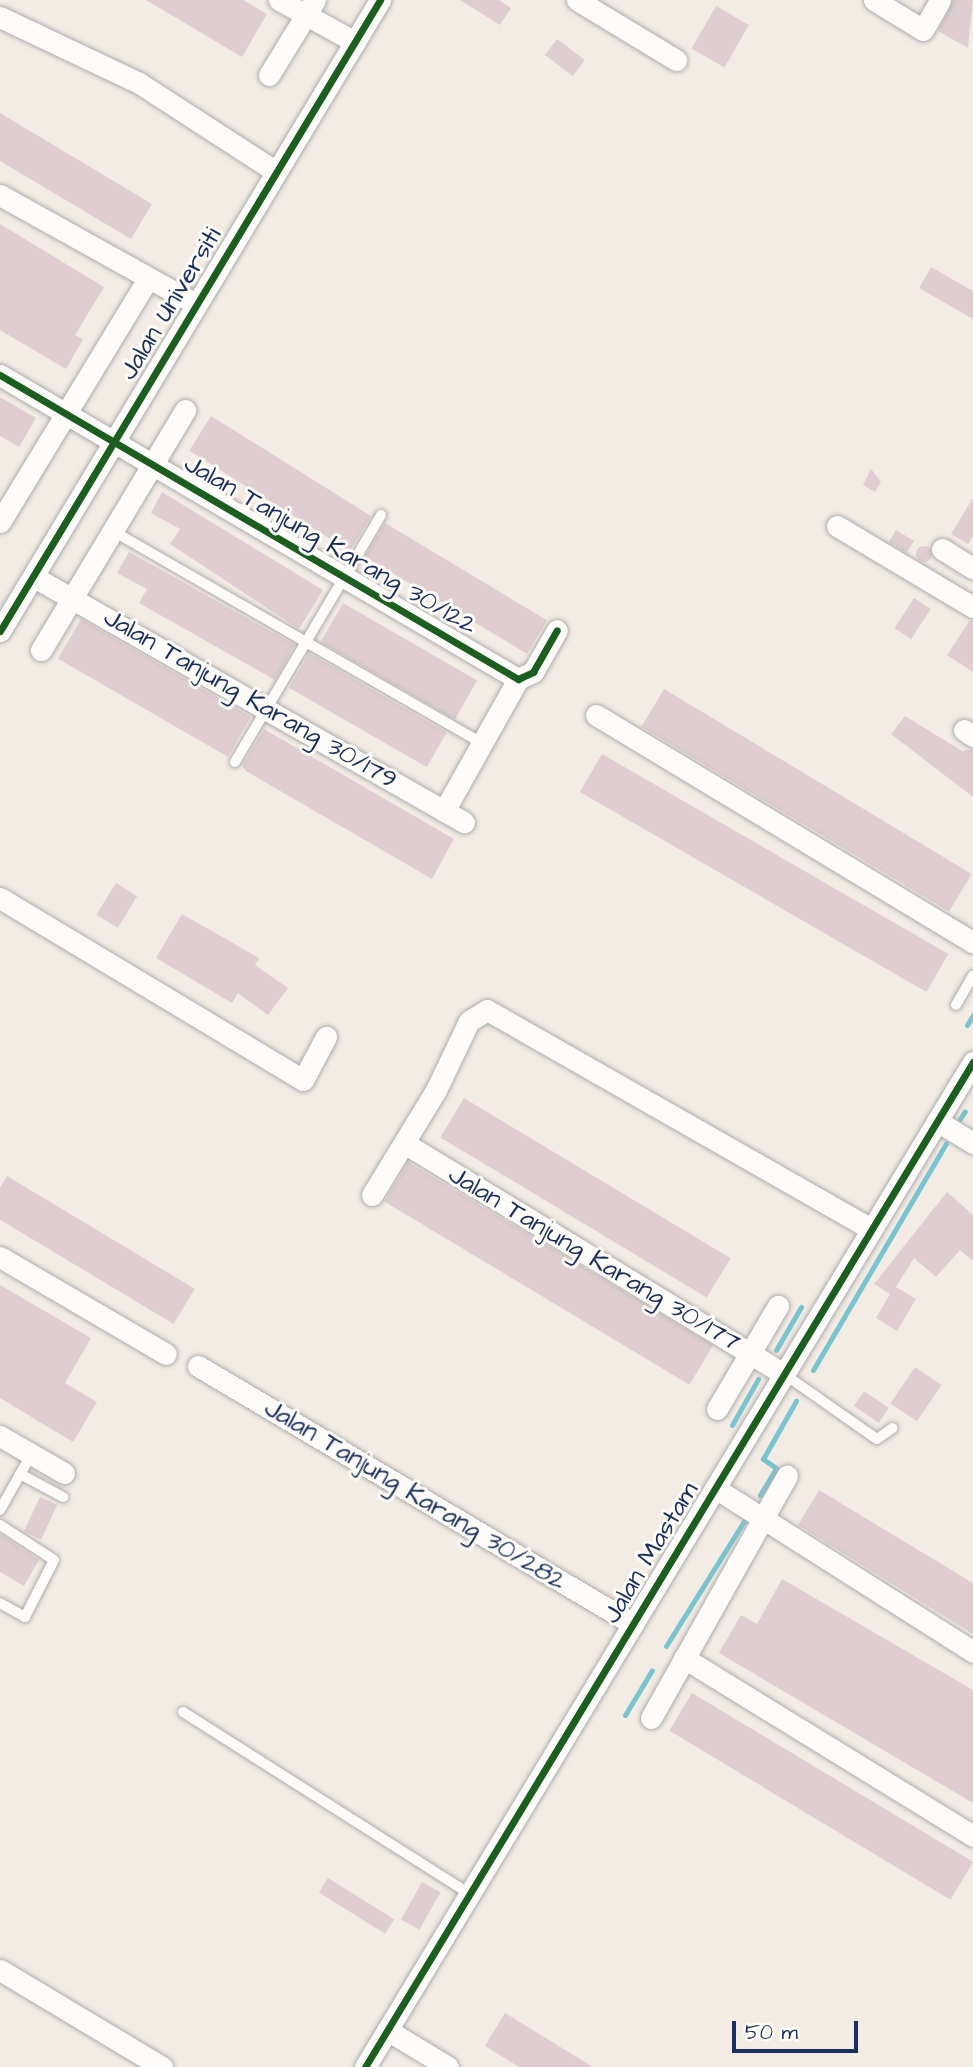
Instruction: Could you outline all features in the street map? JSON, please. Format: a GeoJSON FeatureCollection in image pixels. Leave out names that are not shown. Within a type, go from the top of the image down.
{"type":"FeatureCollection","features":[{"type":"Feature","properties":{"kind":"street"},"geometry":{"type":"LineString","coordinates":[[279,0],[310,8],[355,42]]}},
{"type":"Feature","properties":{"kind":"street","name":"Jalan Universiti"},"geometry":{"type":"LineString","coordinates":[[0,632],[380,0]]}},
{"type":"Feature","properties":{"kind":"street"},"geometry":{"type":"LineString","coordinates":[[577,0],[676,60]]}},
{"type":"Feature","properties":{"kind":"street"},"geometry":{"type":"LineString","coordinates":[[874,0],[923,30],[940,0]]}},
{"type":"Feature","properties":{"kind":"street"},"geometry":{"type":"LineString","coordinates":[[269,75],[310,8]]}},
{"type":"Feature","properties":{"kind":"street"},"geometry":{"type":"LineString","coordinates":[[0,18],[139,83],[275,172]]}},
{"type":"Feature","properties":{"kind":"street"},"geometry":{"type":"LineString","coordinates":[[0,195],[146,282],[196,304]]}},
{"type":"Feature","properties":{"kind":"street"},"geometry":{"type":"LineString","coordinates":[[0,522],[63,411],[146,282]]}},
{"type":"Feature","properties":{"kind":"street","name":"Jalan Tanjung Karang 30/122"},"geometry":{"type":"LineString","coordinates":[[0,375],[522,679]]}},
{"type":"Feature","properties":{"kind":"street"},"geometry":{"type":"LineString","coordinates":[[41,650],[185,410]]}},
{"type":"Feature","properties":{"kind":"street"},"geometry":{"type":"LineString","coordinates":[[837,526],[973,607]]}},
{"type":"Feature","properties":{"kind":"street"},"geometry":{"type":"LineString","coordinates":[[942,549],[973,568]]}},
{"type":"Feature","properties":{"kind":"street","name":"Jalan Tanjung Karang 30/179"},"geometry":{"type":"LineString","coordinates":[[34,578],[74,597],[464,822]]}},
{"type":"Feature","properties":{"kind":"street"},"geometry":{"type":"LineString","coordinates":[[444,811],[481,743],[557,629]]}},
{"type":"Feature","properties":{"kind":"street"},"geometry":{"type":"LineString","coordinates":[[596,715],[973,942]]}},
{"type":"Feature","properties":{"kind":"street"},"geometry":{"type":"LineString","coordinates":[[0,898],[303,1080],[326,1037]]}},
{"type":"Feature","properties":{"kind":"street"},"geometry":{"type":"LineString","coordinates":[[372,1195],[404,1143],[469,1021],[486,1010],[869,1228]]}},
{"type":"Feature","properties":{"kind":"street","name":"Jalan Mastam"},"geometry":{"type":"LineString","coordinates":[[365,2067],[784,1374],[869,1228],[937,1121],[965,1094],[973,1062]]}},
{"type":"Feature","properties":{"kind":"street"},"geometry":{"type":"LineString","coordinates":[[937,1121],[973,1143]]}},
{"type":"Feature","properties":{"kind":"street","name":"Jalan Tanjung Karang 30/177"},"geometry":{"type":"LineString","coordinates":[[404,1143],[784,1374]]}},
{"type":"Feature","properties":{"kind":"street"},"geometry":{"type":"LineString","coordinates":[[0,1257],[166,1354]]}},
{"type":"Feature","properties":{"kind":"street"},"geometry":{"type":"LineString","coordinates":[[717,1409],[778,1306]]}},
{"type":"Feature","properties":{"kind":"street","name":"Jalan Tanjung Karang 30/282"},"geometry":{"type":"LineString","coordinates":[[198,1366],[633,1624]]}},
{"type":"Feature","properties":{"kind":"street"},"geometry":{"type":"LineString","coordinates":[[0,1436],[64,1473]]}},
{"type":"Feature","properties":{"kind":"street"},"geometry":{"type":"LineString","coordinates":[[651,1718],[787,1476]]}},
{"type":"Feature","properties":{"kind":"street"},"geometry":{"type":"LineString","coordinates":[[715,1488],[973,1652]]}},
{"type":"Feature","properties":{"kind":"street"},"geometry":{"type":"LineString","coordinates":[[684,1658],[973,1836]]}},
{"type":"Feature","properties":{"kind":"street"},"geometry":{"type":"LineString","coordinates":[[0,1970],[162,2067]]}},
{"type":"Feature","properties":{"kind":"street"},"geometry":{"type":"LineString","coordinates":[[387,2030],[448,2067]]}},
{"type":"Feature","properties":{"kind":"lane"},"geometry":{"type":"LineString","coordinates":[[235,762],[381,515]]}},
{"type":"Feature","properties":{"kind":"lane"},"geometry":{"type":"LineString","coordinates":[[113,531],[481,743]]}},
{"type":"Feature","properties":{"kind":"lane"},"geometry":{"type":"LineString","coordinates":[[956,1005],[973,976]]}},
{"type":"Feature","properties":{"kind":"lane"},"geometry":{"type":"LineString","coordinates":[[784,1374],[877,1439],[893,1428]]}},
{"type":"Feature","properties":{"kind":"lane"},"geometry":{"type":"LineString","coordinates":[[0,1510],[31,1455]]}},
{"type":"Feature","properties":{"kind":"lane"},"geometry":{"type":"LineString","coordinates":[[20,1474],[63,1497]]}},
{"type":"Feature","properties":{"kind":"lane"},"geometry":{"type":"LineString","coordinates":[[0,1525],[54,1560],[25,1617],[0,1603]]}},
{"type":"Feature","properties":{"kind":"lane"},"geometry":{"type":"LineString","coordinates":[[183,1712],[470,1894]]}},
{"type":"Feature","properties":{"kind":"building"},"geometry":{"type":"Polygon","coordinates":[[[146,0],[243,0],[267,14],[242,57],[146,0]]]}},
{"type":"Feature","properties":{"kind":"building"},"geometry":{"type":"Polygon","coordinates":[[[460,0],[499,0],[511,8],[500,25],[460,0]]]}},
{"type":"Feature","properties":{"kind":"building"},"geometry":{"type":"Polygon","coordinates":[[[953,0],[973,0],[968,48],[938,31],[953,0]]]}},
{"type":"Feature","properties":{"kind":"building"},"geometry":{"type":"Polygon","coordinates":[[[716,6],[749,25],[724,67],[692,48],[716,6]]]}},
{"type":"Feature","properties":{"kind":"building"},"geometry":{"type":"Polygon","coordinates":[[[557,39],[585,60],[573,76],[545,55],[557,39]]]}},
{"type":"Feature","properties":{"kind":"building"},"geometry":{"type":"Polygon","coordinates":[[[0,113],[152,204],[131,239],[0,161],[0,113]]]}},
{"type":"Feature","properties":{"kind":"building"},"geometry":{"type":"Polygon","coordinates":[[[0,224],[104,287],[75,335],[83,339],[66,369],[0,330],[0,224]]]}},
{"type":"Feature","properties":{"kind":"building"},"geometry":{"type":"Polygon","coordinates":[[[931,267],[973,291],[973,319],[919,288],[931,267]]]}},
{"type":"Feature","properties":{"kind":"building"},"geometry":{"type":"Polygon","coordinates":[[[0,397],[36,418],[19,447],[0,436],[0,397]]]}},
{"type":"Feature","properties":{"kind":"building"},"geometry":{"type":"Polygon","coordinates":[[[211,416],[371,516],[350,551],[189,451],[211,416]]]}},
{"type":"Feature","properties":{"kind":"building"},"geometry":{"type":"Polygon","coordinates":[[[871,469],[881,482],[875,492],[863,485],[871,469]]]}},
{"type":"Feature","properties":{"kind":"building"},"geometry":{"type":"Polygon","coordinates":[[[162,492],[323,590],[299,629],[170,544],[180,529],[151,513],[162,492]]]}},
{"type":"Feature","properties":{"kind":"building"},"geometry":{"type":"Polygon","coordinates":[[[973,498],[973,536],[968,544],[951,534],[973,498]]]}},
{"type":"Feature","properties":{"kind":"building"},"geometry":{"type":"Polygon","coordinates":[[[385,523],[547,620],[527,654],[365,556],[385,523]]]}},
{"type":"Feature","properties":{"kind":"building"},"geometry":{"type":"Polygon","coordinates":[[[896,530],[914,541],[907,553],[889,542],[896,530]]]}},
{"type":"Feature","properties":{"kind":"building"},"geometry":{"type":"Polygon","coordinates":[[[921,546],[927,546],[932,554],[930,560],[921,562],[916,557],[916,551],[921,546]]]}},
{"type":"Feature","properties":{"kind":"building"},"geometry":{"type":"Polygon","coordinates":[[[129,552],[295,645],[275,680],[139,603],[147,589],[117,573],[129,552]]]}},
{"type":"Feature","properties":{"kind":"building"},"geometry":{"type":"Polygon","coordinates":[[[914,598],[931,609],[911,639],[894,628],[914,598]]]}},
{"type":"Feature","properties":{"kind":"building"},"geometry":{"type":"Polygon","coordinates":[[[343,603],[477,680],[455,719],[320,642],[343,603]]]}},
{"type":"Feature","properties":{"kind":"building"},"geometry":{"type":"Polygon","coordinates":[[[81,619],[251,717],[228,757],[58,659],[81,619]]]}},
{"type":"Feature","properties":{"kind":"building"},"geometry":{"type":"Polygon","coordinates":[[[970,620],[973,620],[973,672],[947,655],[970,620]]]}},
{"type":"Feature","properties":{"kind":"building"},"geometry":{"type":"Polygon","coordinates":[[[309,653],[447,732],[427,767],[289,688],[309,653]]]}},
{"type":"Feature","properties":{"kind":"building"},"geometry":{"type":"Polygon","coordinates":[[[664,689],[972,874],[949,912],[641,727],[664,689]]]}},
{"type":"Feature","properties":{"kind":"building"},"geometry":{"type":"Polygon","coordinates":[[[905,716],[962,751],[973,749],[973,797],[891,734],[905,716]]]}},
{"type":"Feature","properties":{"kind":"building"},"geometry":{"type":"Polygon","coordinates":[[[264,729],[454,839],[432,879],[246,771],[242,766],[264,729]]]}},
{"type":"Feature","properties":{"kind":"building"},"geometry":{"type":"Polygon","coordinates":[[[602,754],[948,954],[926,992],[580,792],[602,754]]]}},
{"type":"Feature","properties":{"kind":"building"},"geometry":{"type":"Polygon","coordinates":[[[116,883],[137,896],[118,928],[96,914],[116,883]]]}},
{"type":"Feature","properties":{"kind":"building"},"geometry":{"type":"Polygon","coordinates":[[[182,914],[259,958],[255,965],[288,988],[268,1015],[238,993],[232,1003],[156,958],[182,914]]]}},
{"type":"Feature","properties":{"kind":"building"},"geometry":{"type":"Polygon","coordinates":[[[464,1098],[731,1258],[707,1298],[440,1137],[464,1098]]]}},
{"type":"Feature","properties":{"kind":"building"},"geometry":{"type":"Polygon","coordinates":[[[408,1162],[713,1345],[689,1385],[384,1201],[408,1162]]]}},
{"type":"Feature","properties":{"kind":"building"},"geometry":{"type":"Polygon","coordinates":[[[7,1176],[195,1289],[174,1324],[0,1220],[0,1188],[7,1176]]]}},
{"type":"Feature","properties":{"kind":"building"},"geometry":{"type":"Polygon","coordinates":[[[947,1192],[973,1215],[973,1261],[960,1250],[936,1277],[914,1258],[896,1287],[916,1299],[897,1331],[876,1318],[890,1294],[874,1284],[947,1192]]]}},
{"type":"Feature","properties":{"kind":"building"},"geometry":{"type":"Polygon","coordinates":[[[0,1285],[91,1338],[65,1383],[97,1402],[73,1442],[0,1398],[0,1285]]]}},
{"type":"Feature","properties":{"kind":"building"},"geometry":{"type":"Polygon","coordinates":[[[915,1367],[942,1385],[917,1421],[890,1403],[915,1367]]]}},
{"type":"Feature","properties":{"kind":"building"},"geometry":{"type":"Polygon","coordinates":[[[864,1391],[889,1408],[879,1423],[854,1406],[864,1391]]]}},
{"type":"Feature","properties":{"kind":"building"},"geometry":{"type":"Polygon","coordinates":[[[819,1490],[973,1583],[973,1634],[798,1525],[819,1490]]]}},
{"type":"Feature","properties":{"kind":"building"},"geometry":{"type":"Polygon","coordinates":[[[40,1497],[57,1505],[41,1539],[24,1531],[40,1497]]]}},
{"type":"Feature","properties":{"kind":"building"},"geometry":{"type":"Polygon","coordinates":[[[0,1534],[39,1560],[24,1586],[0,1572],[0,1534]]]}},
{"type":"Feature","properties":{"kind":"building"},"geometry":{"type":"Polygon","coordinates":[[[782,1579],[973,1690],[973,1803],[719,1653],[741,1615],[757,1624],[782,1579]]]}},
{"type":"Feature","properties":{"kind":"building"},"geometry":{"type":"Polygon","coordinates":[[[692,1693],[973,1862],[950,1900],[669,1731],[692,1693]]]}},
{"type":"Feature","properties":{"kind":"building"},"geometry":{"type":"Polygon","coordinates":[[[328,1878],[394,1919],[385,1934],[319,1892],[328,1878]]]}},
{"type":"Feature","properties":{"kind":"building"},"geometry":{"type":"Polygon","coordinates":[[[422,1882],[440,1892],[420,1930],[401,1920],[422,1882]]]}},
{"type":"Feature","properties":{"kind":"building"},"geometry":{"type":"Polygon","coordinates":[[[505,2013],[593,2067],[519,2067],[485,2046],[505,2013]]]}},
{"type":"Feature","properties":{"kind":"waterway"},"geometry":{"type":"LineString","coordinates":[[967,1025],[973,1015]]}},
{"type":"Feature","properties":{"kind":"waterway"},"geometry":{"type":"LineString","coordinates":[[960,1119],[965,1111]]}},
{"type":"Feature","properties":{"kind":"waterway"},"geometry":{"type":"LineString","coordinates":[[813,1370],[946,1143]]}},
{"type":"Feature","properties":{"kind":"waterway"},"geometry":{"type":"LineString","coordinates":[[776,1350],[801,1307]]}},
{"type":"Feature","properties":{"kind":"waterway"},"geometry":{"type":"LineString","coordinates":[[732,1425],[758,1379]]}},
{"type":"Feature","properties":{"kind":"waterway"},"geometry":{"type":"LineString","coordinates":[[760,1495],[776,1468],[763,1459],[796,1401]]}},
{"type":"Feature","properties":{"kind":"waterway"},"geometry":{"type":"LineString","coordinates":[[666,1646],[744,1521]]}},
{"type":"Feature","properties":{"kind":"waterway"},"geometry":{"type":"LineString","coordinates":[[625,1715],[652,1670]]}},
{"type":"Feature","properties":{"kind":"cycle path"},"geometry":{"type":"LineString","coordinates":[[0,631],[380,0]]}},
{"type":"Feature","properties":{"kind":"cycle path"},"geometry":{"type":"LineString","coordinates":[[0,375],[518,679],[533,672],[557,630]]}},
{"type":"Feature","properties":{"kind":"cycle path"},"geometry":{"type":"LineString","coordinates":[[365,2067],[973,1062]]}}]}
